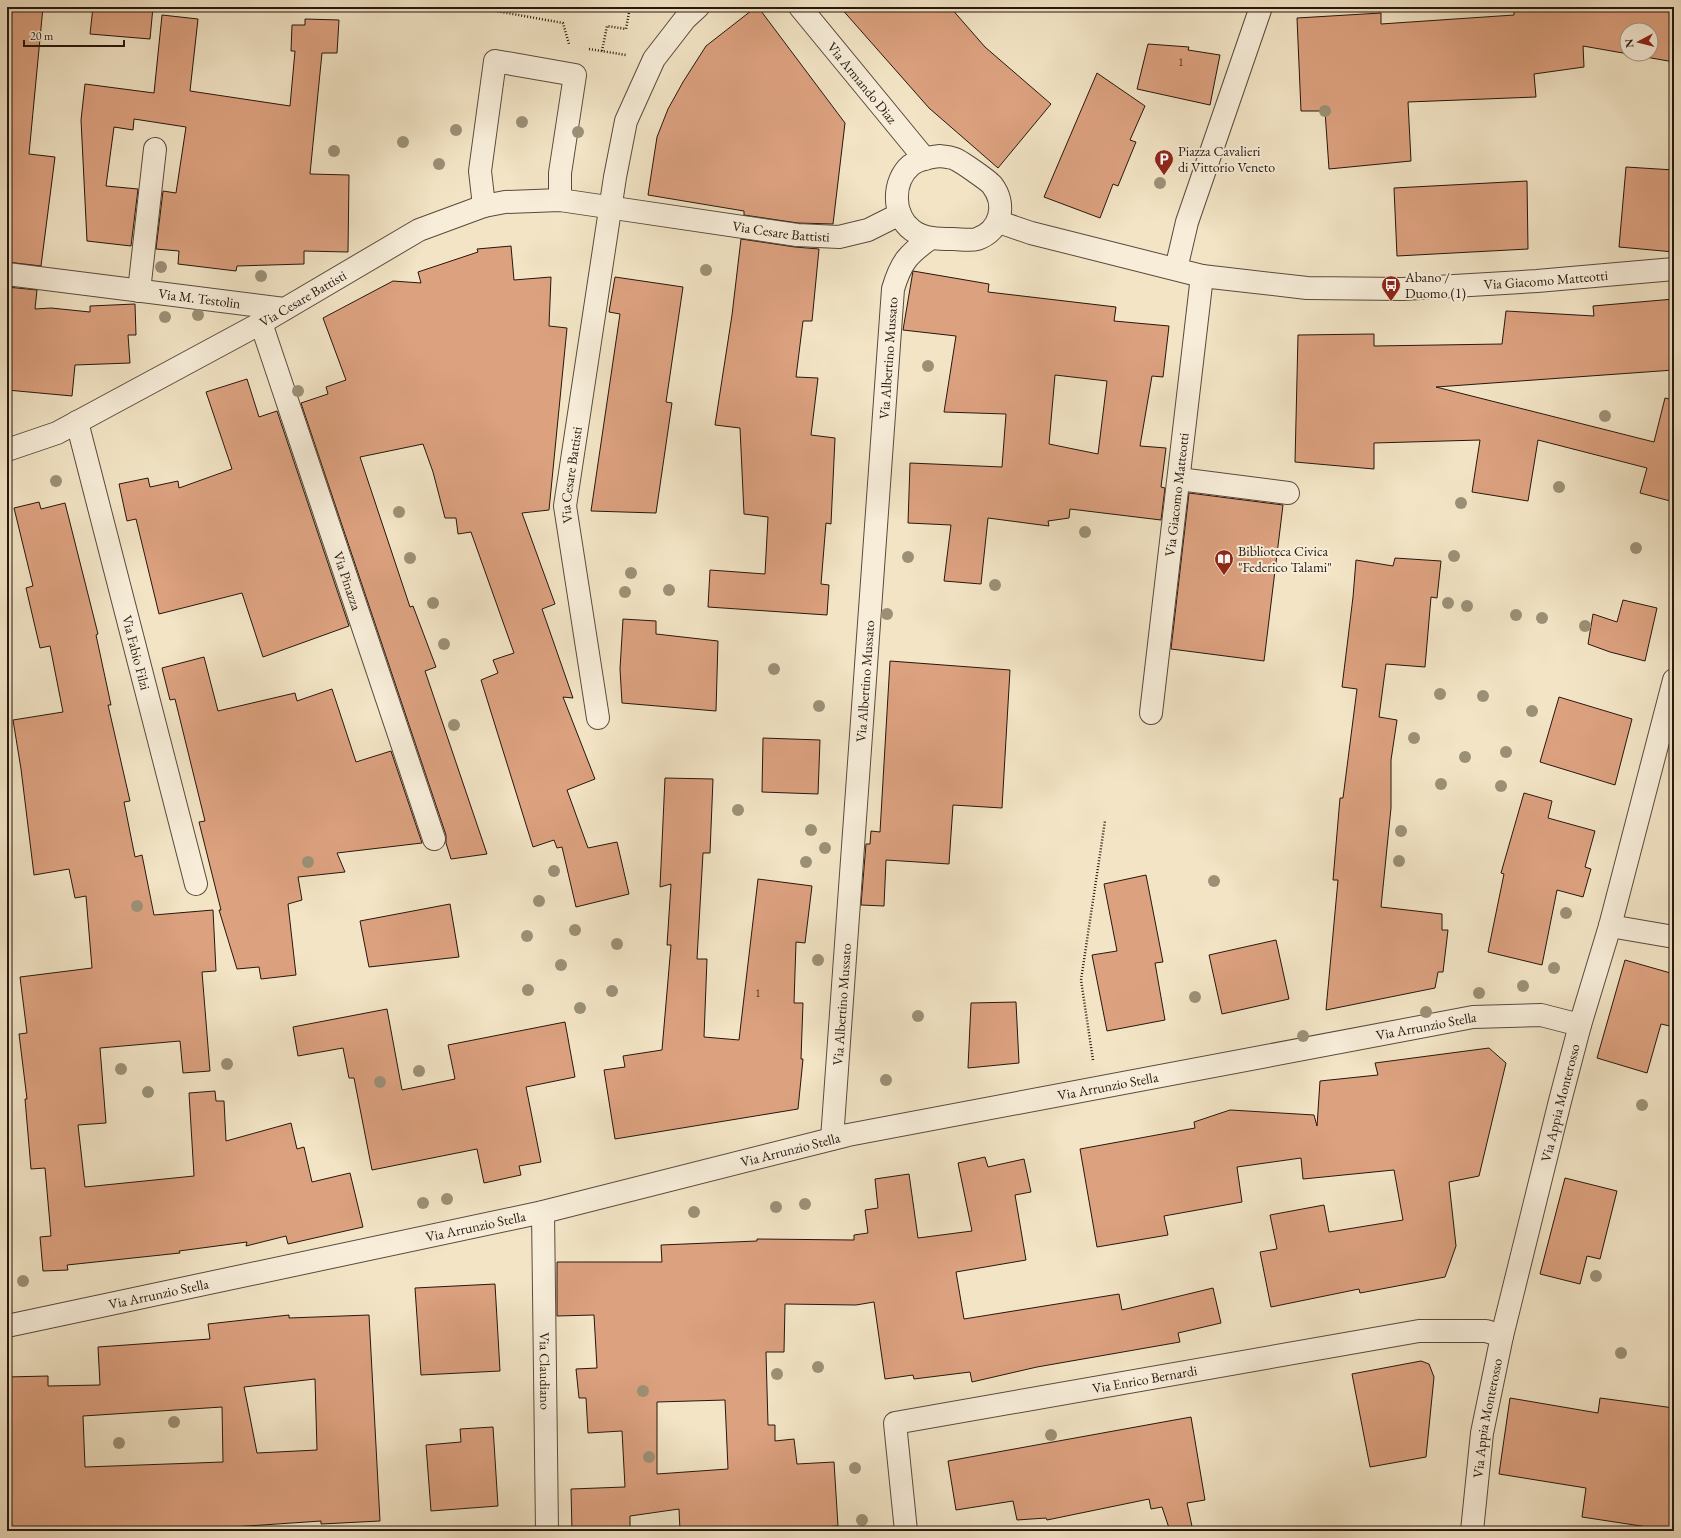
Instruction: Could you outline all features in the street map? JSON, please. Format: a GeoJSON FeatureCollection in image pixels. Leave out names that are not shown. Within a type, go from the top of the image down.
{"type":"FeatureCollection","features":[{"type":"Feature","properties":{"kind":"street"},"geometry":{"type":"LineString","coordinates":[[611,208],[626,121],[654,59],[685,19],[698,7]]}},
{"type":"Feature","properties":{"kind":"street","name":"Via Armando Diaz"},"geometry":{"type":"LineString","coordinates":[[800,7],[925,158]]}},
{"type":"Feature","properties":{"kind":"street"},"geometry":{"type":"LineString","coordinates":[[1176,269],[1187,222],[1261,7]]}},
{"type":"Feature","properties":{"kind":"street"},"geometry":{"type":"LineString","coordinates":[[484,206],[480,171],[495,61],[575,74],[560,173],[560,200]]}},
{"type":"Feature","properties":{"kind":"street","name":"Via M. Testolin"},"geometry":{"type":"LineString","coordinates":[[139,291],[155,149]]}},
{"type":"Feature","properties":{"kind":"street"},"geometry":{"type":"LineString","coordinates":[[940,156],[957,160],[992,184],[1000,201],[999,222],[990,233],[976,239],[931,238],[912,230],[900,214],[897,201],[902,175],[912,164],[925,158],[940,156]]}},
{"type":"Feature","properties":{"kind":"street","name":"Via Cesare Battisti"},"geometry":{"type":"LineString","coordinates":[[7,450],[57,433],[261,323],[419,230],[484,206],[505,202],[560,200],[797,235],[839,236],[868,230],[900,214]]}},
{"type":"Feature","properties":{"kind":"street","name":"Via Cesare Battisti"},"geometry":{"type":"LineString","coordinates":[[598,718],[565,506],[611,208]]}},
{"type":"Feature","properties":{"kind":"street","name":"Via Giacomo Matteotti"},"geometry":{"type":"LineString","coordinates":[[999,222],[1031,233],[1202,276],[1307,288],[1403,289],[1537,281],[1674,269]]}},
{"type":"Feature","properties":{"kind":"street","name":"Via Albertino Mussato"},"geometry":{"type":"LineString","coordinates":[[840,1137],[893,289],[898,273],[910,253],[931,238]]}},
{"type":"Feature","properties":{"kind":"street","name":"Via M. Testolin"},"geometry":{"type":"LineString","coordinates":[[7,274],[284,309]]}},
{"type":"Feature","properties":{"kind":"street","name":"Via Giacomo Matteotti"},"geometry":{"type":"LineString","coordinates":[[1151,713],[1202,276]]}},
{"type":"Feature","properties":{"kind":"street","name":"Via Pinazza"},"geometry":{"type":"LineString","coordinates":[[261,323],[434,838]]}},
{"type":"Feature","properties":{"kind":"street","name":"Via Fabio Filzi"},"geometry":{"type":"LineString","coordinates":[[77,422],[196,884]]}},
{"type":"Feature","properties":{"kind":"street"},"geometry":{"type":"LineString","coordinates":[[1179,479],[1288,493]]}},
{"type":"Feature","properties":{"kind":"street","name":"Via Appia Monterosso"},"geometry":{"type":"LineString","coordinates":[[1472,1531],[1482,1433],[1502,1336],[1580,1025],[1610,926],[1674,680]]}},
{"type":"Feature","properties":{"kind":"street"},"geometry":{"type":"LineString","coordinates":[[1610,926],[1674,937]]}},
{"type":"Feature","properties":{"kind":"street","name":"Via Arrunzio Stella"},"geometry":{"type":"LineString","coordinates":[[7,1326],[542,1212],[840,1137],[1473,1017],[1541,1014],[1580,1025]]}},
{"type":"Feature","properties":{"kind":"street","name":"Via Claudiano"},"geometry":{"type":"LineString","coordinates":[[542,1212],[547,1531]]}},
{"type":"Feature","properties":{"kind":"street","name":"Via Enrico Bernardi"},"geometry":{"type":"LineString","coordinates":[[906,1531],[895,1423],[1419,1331],[1486,1332],[1502,1336]]}},
{"type":"Feature","properties":{"kind":"path"},"geometry":{"type":"LineString","coordinates":[[474,7],[563,23],[570,46]]}},
{"type":"Feature","properties":{"kind":"path"},"geometry":{"type":"LineString","coordinates":[[602,51],[607,26],[626,29],[630,7]]}},
{"type":"Feature","properties":{"kind":"path"},"geometry":{"type":"LineString","coordinates":[[583,48],[609,52]]}},
{"type":"Feature","properties":{"kind":"path"},"geometry":{"type":"LineString","coordinates":[[1098,1088],[1081,980],[1105,821]]}},
{"type":"Feature","properties":{"kind":"building"},"geometry":{"type":"Polygon","coordinates":[[[7,7],[43,7],[29,154],[55,157],[41,266],[7,262],[7,7]]]}},
{"type":"Feature","properties":{"kind":"building"},"geometry":{"type":"Polygon","coordinates":[[[93,7],[153,7],[150,39],[90,34],[93,7]]]}},
{"type":"Feature","properties":{"kind":"building"},"geometry":{"type":"Polygon","coordinates":[[[756,7],[758,7],[845,123],[833,224],[798,223],[744,215],[744,211],[648,195],[657,137],[668,109],[683,82],[706,46],[756,7]]]}},
{"type":"Feature","properties":{"kind":"building"},"geometry":{"type":"Polygon","coordinates":[[[840,7],[950,7],[985,47],[1051,104],[998,168],[929,108],[840,7]]]}},
{"type":"Feature","properties":{"kind":"building"},"geometry":{"type":"Polygon","coordinates":[[[1514,7],[1674,7],[1674,62],[1659,59],[1659,22],[1619,22],[1619,53],[1583,46],[1584,67],[1534,74],[1536,97],[1408,102],[1411,161],[1329,169],[1325,111],[1301,111],[1297,18],[1381,13],[1381,24],[1514,15],[1514,7]]]}},
{"type":"Feature","properties":{"kind":"building"},"geometry":{"type":"Polygon","coordinates":[[[162,15],[198,19],[190,91],[290,106],[295,51],[291,51],[292,25],[305,25],[305,19],[339,20],[337,53],[322,53],[310,174],[349,175],[348,252],[304,251],[304,264],[237,266],[236,271],[178,264],[179,251],[156,249],[163,191],[176,193],[186,127],[134,119],[133,130],[114,127],[106,186],[138,189],[131,246],[87,241],[81,120],[85,84],[154,93],[162,15]]]}},
{"type":"Feature","properties":{"kind":"building"},"geometry":{"type":"Polygon","coordinates":[[[1148,44],[1189,47],[1188,50],[1220,55],[1210,105],[1137,89],[1148,44]]]}},
{"type":"Feature","properties":{"kind":"building"},"geometry":{"type":"Polygon","coordinates":[[[1097,73],[1145,106],[1130,140],[1136,142],[1118,186],[1113,184],[1100,218],[1044,197],[1097,73]]]}},
{"type":"Feature","properties":{"kind":"building"},"geometry":{"type":"Polygon","coordinates":[[[1626,167],[1674,170],[1674,252],[1619,247],[1626,167]]]}},
{"type":"Feature","properties":{"kind":"building"},"geometry":{"type":"Polygon","coordinates":[[[1527,181],[1528,249],[1397,256],[1394,188],[1527,181]]]}},
{"type":"Feature","properties":{"kind":"building"},"geometry":{"type":"Polygon","coordinates":[[[741,239],[819,249],[812,321],[803,321],[796,377],[818,378],[811,435],[835,438],[831,524],[826,523],[821,584],[829,585],[827,615],[708,607],[710,570],[765,574],[768,517],[744,514],[740,428],[715,425],[732,315],[741,239]]]}},
{"type":"Feature","properties":{"kind":"building"},"geometry":{"type":"Polygon","coordinates":[[[511,246],[514,280],[551,277],[549,326],[567,328],[549,510],[522,513],[555,604],[542,609],[573,698],[563,697],[595,779],[567,790],[588,848],[617,842],[629,894],[576,907],[562,847],[557,848],[554,840],[533,847],[481,680],[498,673],[493,660],[514,653],[471,532],[458,534],[456,518],[445,518],[433,472],[423,444],[360,457],[410,607],[413,606],[436,667],[425,671],[487,854],[451,859],[446,843],[446,835],[301,403],[328,394],[326,387],[346,380],[323,318],[393,281],[421,283],[418,272],[478,252],[477,249],[511,246]]]}},
{"type":"Feature","properties":{"kind":"building"},"geometry":{"type":"Polygon","coordinates":[[[913,271],[989,284],[988,292],[1116,307],[1114,321],[1169,326],[1163,377],[1152,376],[1140,446],[1166,448],[1161,487],[1165,488],[1161,520],[1070,509],[1069,518],[1048,521],[1049,526],[988,518],[981,584],[944,581],[951,525],[908,523],[910,463],[1002,467],[1006,414],[944,412],[956,336],[903,330],[913,271]],[[1055,375],[1049,444],[1098,454],[1107,381],[1055,375]]]}},
{"type":"Feature","properties":{"kind":"building"},"geometry":{"type":"Polygon","coordinates":[[[615,277],[683,287],[666,402],[672,403],[656,513],[591,511],[620,314],[609,312],[615,277]]]}},
{"type":"Feature","properties":{"kind":"building"},"geometry":{"type":"Polygon","coordinates":[[[7,287],[37,290],[35,309],[51,308],[90,312],[90,306],[135,304],[136,335],[128,335],[130,363],[75,365],[72,396],[7,390],[7,287]]]}},
{"type":"Feature","properties":{"kind":"building"},"geometry":{"type":"Polygon","coordinates":[[[1674,299],[1674,370],[1436,387],[1654,442],[1665,398],[1674,400],[1674,502],[1640,493],[1647,468],[1538,440],[1528,501],[1472,492],[1480,440],[1374,443],[1374,469],[1295,462],[1298,335],[1374,334],[1374,346],[1502,344],[1506,311],[1594,316],[1593,306],[1674,299]]]}},
{"type":"Feature","properties":{"kind":"building"},"geometry":{"type":"Polygon","coordinates":[[[247,379],[259,417],[277,411],[349,626],[263,657],[242,593],[159,614],[136,519],[127,521],[119,484],[148,478],[150,487],[178,481],[179,488],[232,469],[206,392],[247,379]]]}},
{"type":"Feature","properties":{"kind":"building","name":"Biblioteca Civica \"Federico Talami\""},"geometry":{"type":"Polygon","coordinates":[[[1189,493],[1283,505],[1264,661],[1171,649],[1189,493]]]}},
{"type":"Feature","properties":{"kind":"building"},"geometry":{"type":"Polygon","coordinates":[[[39,502],[41,509],[65,503],[98,634],[96,635],[111,705],[108,705],[130,801],[124,802],[135,857],[142,855],[154,915],[213,910],[216,971],[202,972],[210,1071],[183,1073],[180,1041],[100,1048],[106,1123],[78,1125],[85,1187],[194,1176],[189,1093],[215,1091],[216,1101],[224,1101],[226,1141],[291,1123],[297,1149],[304,1147],[312,1182],[350,1173],[363,1227],[288,1244],[286,1236],[246,1246],[247,1242],[179,1251],[180,1253],[67,1265],[68,1270],[43,1271],[40,1237],[51,1236],[45,1168],[31,1169],[25,1099],[27,1099],[19,1034],[27,1033],[20,977],[92,968],[86,896],[75,898],[69,869],[34,875],[21,769],[13,720],[63,712],[50,646],[40,648],[26,588],[33,586],[14,508],[39,502]]]}},
{"type":"Feature","properties":{"kind":"building"},"geometry":{"type":"Polygon","coordinates":[[[1395,558],[1441,561],[1437,598],[1431,597],[1425,667],[1386,664],[1379,717],[1397,720],[1391,760],[1391,808],[1381,907],[1442,914],[1442,930],[1448,930],[1443,972],[1438,972],[1435,988],[1326,1010],[1338,880],[1333,880],[1340,798],[1343,798],[1357,689],[1342,687],[1356,560],[1393,566],[1395,558]]]}},
{"type":"Feature","properties":{"kind":"building"},"geometry":{"type":"Polygon","coordinates":[[[1623,600],[1657,608],[1645,661],[1610,652],[1588,644],[1593,614],[1617,622],[1623,600]]]}},
{"type":"Feature","properties":{"kind":"building"},"geometry":{"type":"Polygon","coordinates":[[[623,619],[656,621],[656,634],[718,641],[716,711],[622,703],[620,669],[623,619]]]}},
{"type":"Feature","properties":{"kind":"building"},"geometry":{"type":"Polygon","coordinates":[[[204,657],[218,711],[295,693],[297,701],[332,689],[356,762],[391,751],[422,843],[337,853],[345,872],[298,877],[302,900],[288,904],[296,975],[261,979],[259,967],[237,969],[219,910],[221,910],[199,822],[205,821],[175,699],[170,700],[162,668],[204,657]]]}},
{"type":"Feature","properties":{"kind":"building"},"geometry":{"type":"Polygon","coordinates":[[[890,661],[1010,670],[1002,808],[953,805],[949,864],[886,860],[884,906],[861,905],[866,844],[870,844],[871,831],[880,832],[890,661]]]}},
{"type":"Feature","properties":{"kind":"building"},"geometry":{"type":"Polygon","coordinates":[[[1559,697],[1632,719],[1615,785],[1540,762],[1559,697]]]}},
{"type":"Feature","properties":{"kind":"building"},"geometry":{"type":"Polygon","coordinates":[[[763,738],[820,740],[818,794],[762,792],[763,738]]]}},
{"type":"Feature","properties":{"kind":"building"},"geometry":{"type":"Polygon","coordinates":[[[665,778],[713,779],[710,853],[703,853],[697,959],[707,959],[704,1037],[739,1040],[758,879],[812,886],[805,943],[796,942],[794,1003],[803,1003],[801,1059],[803,1059],[798,1109],[615,1139],[604,1070],[625,1067],[623,1056],[662,1050],[671,945],[667,945],[671,884],[660,887],[665,778]]]}},
{"type":"Feature","properties":{"kind":"building"},"geometry":{"type":"Polygon","coordinates":[[[1524,793],[1552,801],[1548,818],[1595,831],[1585,867],[1591,869],[1583,897],[1557,890],[1542,965],[1488,952],[1504,874],[1501,873],[1524,793]]]}},
{"type":"Feature","properties":{"kind":"building"},"geometry":{"type":"Polygon","coordinates":[[[1146,875],[1163,962],[1155,963],[1165,1020],[1107,1031],[1092,955],[1117,951],[1104,884],[1146,875]]]}},
{"type":"Feature","properties":{"kind":"building"},"geometry":{"type":"Polygon","coordinates":[[[450,904],[459,957],[369,967],[360,921],[450,904]]]}},
{"type":"Feature","properties":{"kind":"building"},"geometry":{"type":"Polygon","coordinates":[[[1276,940],[1289,999],[1222,1014],[1209,955],[1276,940]]]}},
{"type":"Feature","properties":{"kind":"building"},"geometry":{"type":"Polygon","coordinates":[[[1625,960],[1674,974],[1674,1027],[1661,1024],[1647,1073],[1597,1058],[1625,960]]]}},
{"type":"Feature","properties":{"kind":"building"},"geometry":{"type":"Polygon","coordinates":[[[1016,1002],[1019,1063],[968,1068],[971,1003],[1016,1002]]]}},
{"type":"Feature","properties":{"kind":"building"},"geometry":{"type":"Polygon","coordinates":[[[387,1009],[402,1090],[455,1079],[448,1045],[565,1022],[575,1077],[526,1087],[541,1162],[519,1166],[521,1175],[484,1183],[477,1149],[372,1170],[354,1078],[349,1078],[343,1048],[298,1056],[293,1027],[387,1009]]]}},
{"type":"Feature","properties":{"kind":"building"},"geometry":{"type":"Polygon","coordinates":[[[1489,1048],[1506,1063],[1479,1176],[1449,1182],[1456,1246],[1445,1277],[1360,1293],[1359,1289],[1271,1307],[1260,1252],[1277,1249],[1270,1215],[1324,1205],[1329,1232],[1403,1220],[1394,1170],[1303,1179],[1301,1158],[1237,1167],[1242,1202],[1164,1216],[1168,1235],[1097,1247],[1080,1149],[1195,1128],[1194,1122],[1230,1110],[1314,1115],[1317,1126],[1320,1081],[1378,1075],[1375,1063],[1489,1048]]]}},
{"type":"Feature","properties":{"kind":"building"},"geometry":{"type":"Polygon","coordinates":[[[985,1157],[988,1167],[1024,1159],[1031,1192],[1015,1195],[1026,1260],[956,1272],[964,1319],[1119,1294],[1122,1310],[1213,1288],[1221,1323],[1178,1333],[1180,1342],[1037,1367],[972,1382],[970,1372],[914,1379],[913,1375],[885,1379],[874,1302],[856,1305],[785,1304],[784,1352],[766,1352],[768,1425],[775,1425],[775,1441],[794,1439],[797,1464],[834,1462],[838,1526],[801,1528],[801,1531],[680,1531],[679,1509],[630,1516],[630,1531],[572,1531],[571,1489],[625,1487],[622,1431],[588,1433],[586,1398],[579,1398],[576,1369],[597,1368],[594,1315],[557,1316],[557,1262],[662,1262],[661,1245],[757,1241],[757,1239],[854,1240],[854,1235],[868,1233],[865,1210],[878,1208],[875,1179],[909,1174],[918,1238],[972,1231],[958,1163],[985,1157]],[[725,1400],[657,1402],[657,1474],[728,1469],[725,1400]]]}},
{"type":"Feature","properties":{"kind":"building"},"geometry":{"type":"Polygon","coordinates":[[[1565,1178],[1617,1191],[1600,1259],[1587,1256],[1580,1284],[1540,1274],[1565,1178]]]}},
{"type":"Feature","properties":{"kind":"building"},"geometry":{"type":"Polygon","coordinates":[[[495,1284],[500,1371],[421,1375],[415,1288],[495,1284]]]}},
{"type":"Feature","properties":{"kind":"building"},"geometry":{"type":"Polygon","coordinates":[[[289,1315],[289,1318],[369,1315],[380,1521],[321,1524],[321,1521],[233,1527],[106,1531],[12,1531],[7,1428],[7,1377],[48,1376],[48,1386],[100,1385],[98,1347],[210,1339],[208,1324],[289,1315]],[[315,1379],[244,1387],[257,1453],[317,1450],[315,1379]],[[222,1407],[83,1416],[85,1467],[223,1462],[222,1407]]]}},
{"type":"Feature","properties":{"kind":"building"},"geometry":{"type":"Polygon","coordinates":[[[1421,1361],[1429,1364],[1434,1377],[1426,1457],[1370,1467],[1352,1374],[1421,1361]]]}},
{"type":"Feature","properties":{"kind":"building"},"geometry":{"type":"Polygon","coordinates":[[[1510,1398],[1598,1413],[1600,1398],[1674,1408],[1674,1531],[1582,1517],[1586,1488],[1499,1474],[1510,1398]]]}},
{"type":"Feature","properties":{"kind":"building"},"geometry":{"type":"Polygon","coordinates":[[[1191,1417],[1205,1500],[1187,1503],[1193,1531],[1170,1531],[1162,1507],[1151,1509],[1149,1499],[1047,1520],[1046,1518],[1017,1520],[1013,1501],[956,1510],[948,1461],[1191,1417]]]}},
{"type":"Feature","properties":{"kind":"building"},"geometry":{"type":"Polygon","coordinates":[[[493,1427],[498,1506],[431,1511],[426,1445],[461,1442],[460,1429],[493,1427]]]}},
{"type":"Feature","properties":{"kind":"place","name":"Piazza Cavalieri di Vittorio Veneto"},"geometry":{"type":"Point","coordinates":[1164,176]}},
{"type":"Feature","properties":{"kind":"place","name":"Abano / Duomo (1)"},"geometry":{"type":"Point","coordinates":[1391,302]}},
{"type":"Feature","properties":{"kind":"place","name":"Biblioteca Civica \"Federico Talami\""},"geometry":{"type":"Point","coordinates":[1224,576]}}]}
